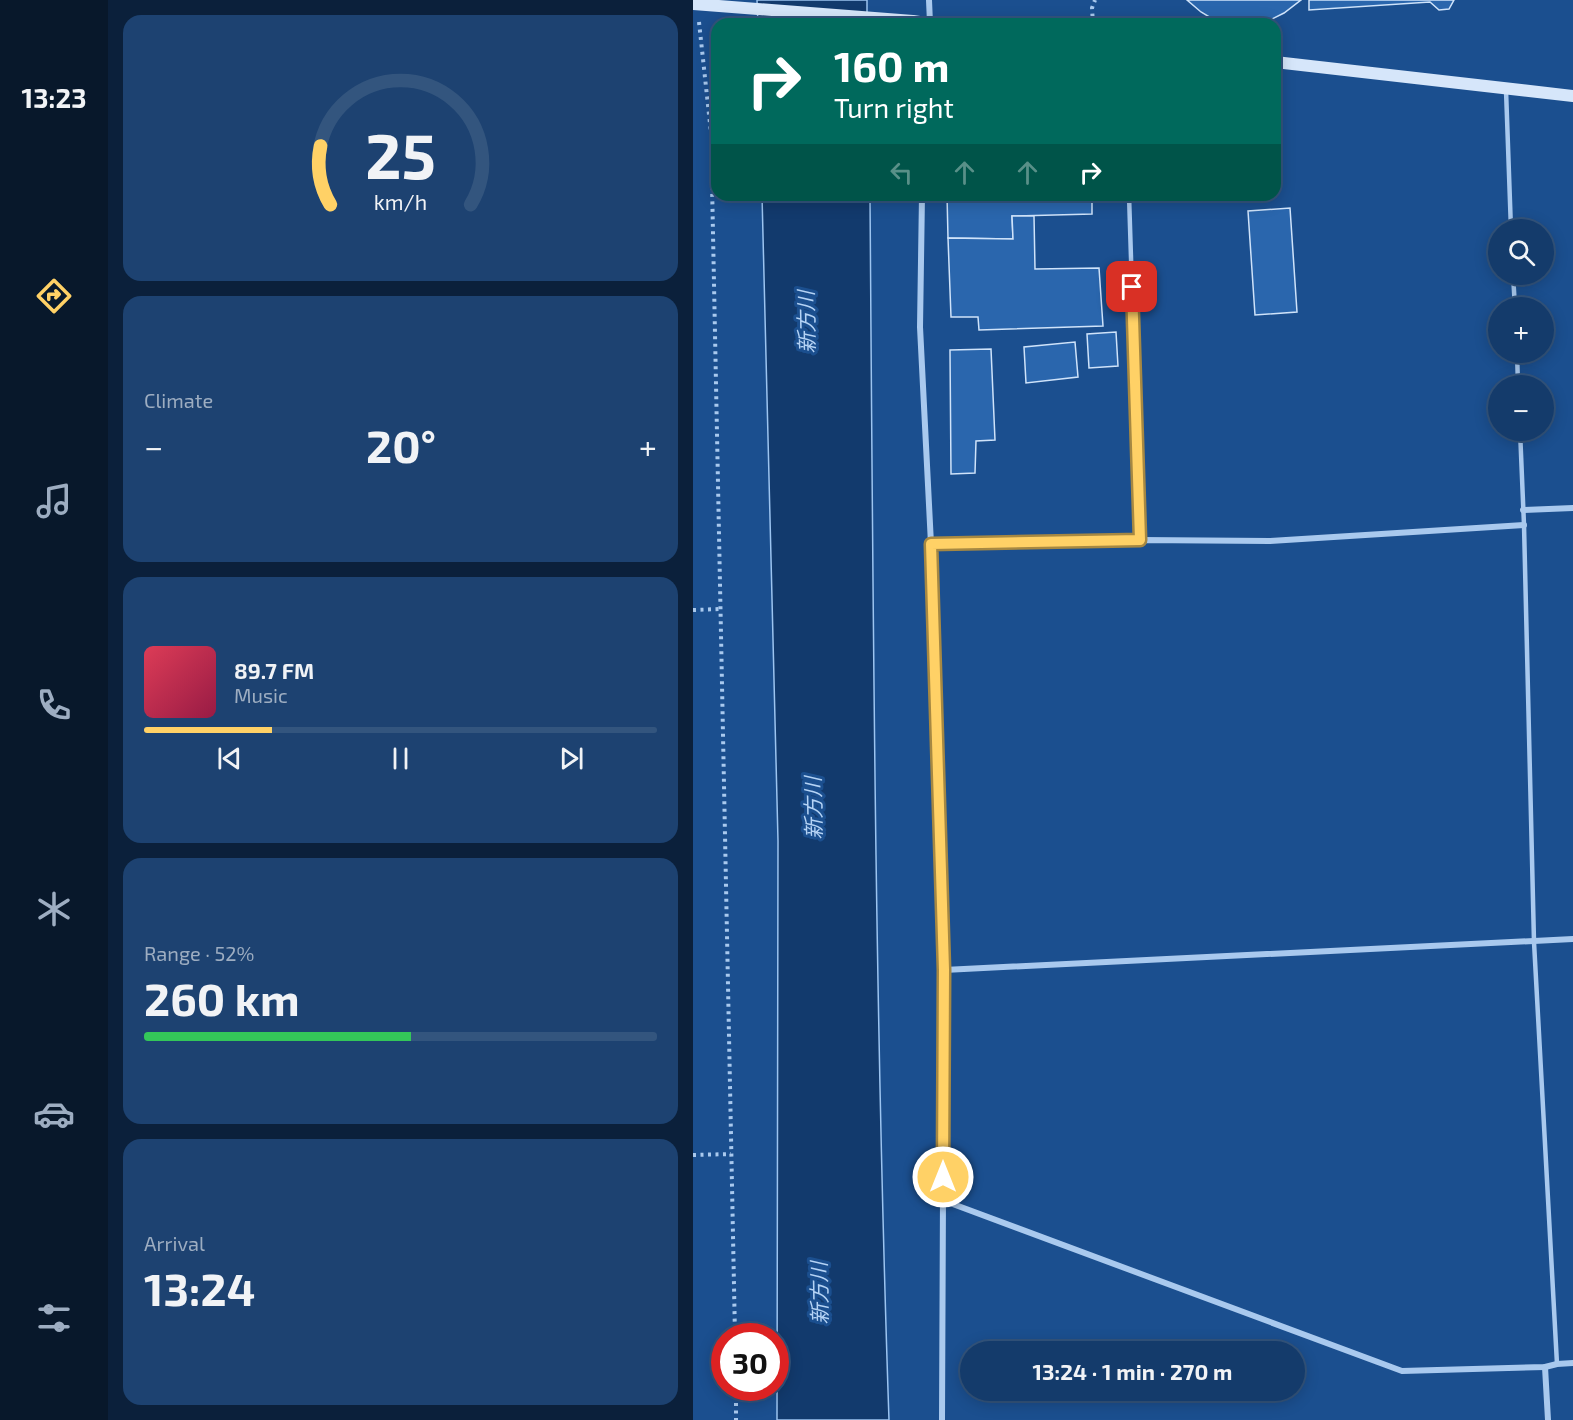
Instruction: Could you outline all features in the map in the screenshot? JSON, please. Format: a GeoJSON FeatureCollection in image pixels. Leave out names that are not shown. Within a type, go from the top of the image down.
{"type":"FeatureCollection","features":[{"type":"Feature","properties":{"kind":"street"},"geometry":{"type":"LineString","coordinates":[[929,0],[930,18]]}},
{"type":"Feature","properties":{"kind":"street"},"geometry":{"type":"LineString","coordinates":[[696,5],[872,18]]}},
{"type":"Feature","properties":{"kind":"street"},"geometry":{"type":"LineString","coordinates":[[1281,63],[1573,96]]}},
{"type":"Feature","properties":{"kind":"street"},"geometry":{"type":"LineString","coordinates":[[922,201],[921,327],[931,544],[944,970],[942,1420]]}},
{"type":"Feature","properties":{"kind":"street"},"geometry":{"type":"LineString","coordinates":[[1523,510],[1573,508]]}},
{"type":"Feature","properties":{"kind":"street"},"geometry":{"type":"LineString","coordinates":[[931,544],[1140,540],[1270,541],[1524,525]]}},
{"type":"Feature","properties":{"kind":"street"},"geometry":{"type":"LineString","coordinates":[[944,970],[1573,939]]}},
{"type":"Feature","properties":{"kind":"street"},"geometry":{"type":"LineString","coordinates":[[942,1200],[1402,1371],[1545,1367],[1573,1363]]}},
{"type":"Feature","properties":{"kind":"street"},"geometry":{"type":"LineString","coordinates":[[1545,1367],[1548,1420]]}},
{"type":"Feature","properties":{"kind":"lane"},"geometry":{"type":"LineString","coordinates":[[1506,88],[1511,219]]}},
{"type":"Feature","properties":{"kind":"lane"},"geometry":{"type":"LineString","coordinates":[[1129,201],[1140,540]]}},
{"type":"Feature","properties":{"kind":"lane"},"geometry":{"type":"LineString","coordinates":[[1520,441],[1534,942],[1557,1364]]}},
{"type":"Feature","properties":{"kind":"path"},"geometry":{"type":"LineString","coordinates":[[1093,18],[1092,8],[1095,0]]}},
{"type":"Feature","properties":{"kind":"path"},"geometry":{"type":"LineString","coordinates":[[696,5],[711,133]]}},
{"type":"Feature","properties":{"kind":"path"},"geometry":{"type":"LineString","coordinates":[[712,201],[735,1323]]}},
{"type":"Feature","properties":{"kind":"path"},"geometry":{"type":"LineString","coordinates":[[693,610],[721,609]]}},
{"type":"Feature","properties":{"kind":"path"},"geometry":{"type":"LineString","coordinates":[[693,1155],[732,1154]]}},
{"type":"Feature","properties":{"kind":"path"},"geometry":{"type":"LineString","coordinates":[[736,1401],[736,1420]]}},
{"type":"Feature","properties":{"kind":"water"},"geometry":{"type":"Polygon","coordinates":[[[757,0],[867,0],[867,18],[758,18],[757,0]]]}},
{"type":"Feature","properties":{"kind":"water","name":"新方川"},"geometry":{"type":"Polygon","coordinates":[[[762,201],[870,201],[878,961],[889,1420],[777,1420],[777,1401],[789,1401],[789,1323],[777,1323],[778,841],[762,201]]]}},
{"type":"Feature","properties":{"kind":"building"},"geometry":{"type":"Polygon","coordinates":[[[1187,0],[1301,0],[1274,18],[1211,18],[1187,0]]]}},
{"type":"Feature","properties":{"kind":"building"},"geometry":{"type":"Polygon","coordinates":[[[1309,0],[1454,0],[1449,9],[1439,10],[1430,2],[1309,10],[1309,0]]]}},
{"type":"Feature","properties":{"kind":"building"},"geometry":{"type":"Polygon","coordinates":[[[947,201],[1092,201],[1092,214],[1012,216],[1013,239],[948,238],[947,201]]]}},
{"type":"Feature","properties":{"kind":"building"},"geometry":{"type":"Polygon","coordinates":[[[1290,208],[1297,312],[1255,315],[1248,211],[1290,208]]]}},
{"type":"Feature","properties":{"kind":"building"},"geometry":{"type":"Polygon","coordinates":[[[1012,216],[1034,216],[1035,269],[1099,268],[1103,326],[979,330],[978,317],[951,317],[948,238],[1013,239],[1012,216]]]}},
{"type":"Feature","properties":{"kind":"building"},"geometry":{"type":"Polygon","coordinates":[[[1116,332],[1118,366],[1089,368],[1087,334],[1116,332]]]}},
{"type":"Feature","properties":{"kind":"building"},"geometry":{"type":"Polygon","coordinates":[[[1075,342],[1078,377],[1026,383],[1024,347],[1075,342]]]}},
{"type":"Feature","properties":{"kind":"building"},"geometry":{"type":"Polygon","coordinates":[[[991,349],[995,440],[976,441],[975,473],[951,474],[950,350],[991,349]]]}},
{"type":"Feature","properties":{"kind":"route"},"geometry":{"type":"LineString","coordinates":[[943,1177],[944,970],[931,544],[1140,540],[1132,287]]}}]}
